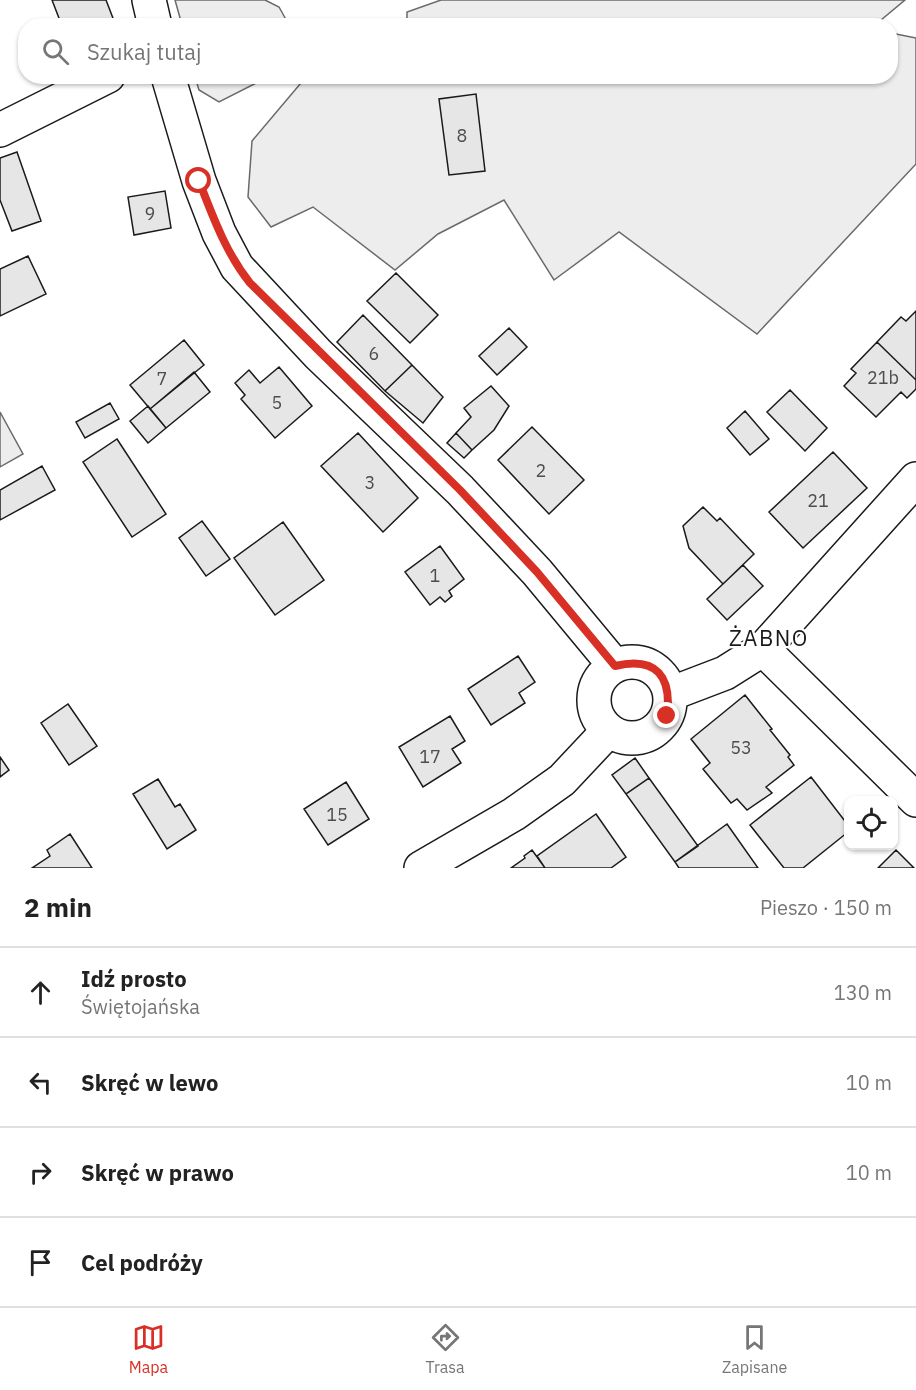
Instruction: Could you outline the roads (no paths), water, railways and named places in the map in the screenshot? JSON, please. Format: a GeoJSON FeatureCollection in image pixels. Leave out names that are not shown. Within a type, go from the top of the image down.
{"type":"FeatureCollection","features":[{"type":"Feature","properties":{"kind":"street"},"geometry":{"type":"LineString","coordinates":[[149,0],[153,18]]}},
{"type":"Feature","properties":{"kind":"street"},"geometry":{"type":"LineString","coordinates":[[0,130],[92,84]]}},
{"type":"Feature","properties":{"kind":"street"},"geometry":{"type":"LineString","coordinates":[[170,84],[199,181],[219,233],[237,267],[318,354],[468,499],[537,572],[615,666]]}},
{"type":"Feature","properties":{"kind":"street"},"geometry":{"type":"LineString","coordinates":[[670,694],[725,673],[763,649],[916,479]]}},
{"type":"Feature","properties":{"kind":"street"},"geometry":{"type":"LineString","coordinates":[[763,649],[916,800]]}},
{"type":"Feature","properties":{"kind":"street"},"geometry":{"type":"LineString","coordinates":[[632,662],[649,666],[663,677],[670,694],[667,716],[651,733],[630,738],[608,731],[597,715],[594,696],[600,678],[615,666],[632,662]]}},
{"type":"Feature","properties":{"kind":"street"},"geometry":{"type":"LineString","coordinates":[[422,868],[514,814],[562,780],[608,731]]}},
{"type":"Feature","properties":{"kind":"district","name":"ŻABNO"},"geometry":{"type":"Point","coordinates":[769,637]}}]}
